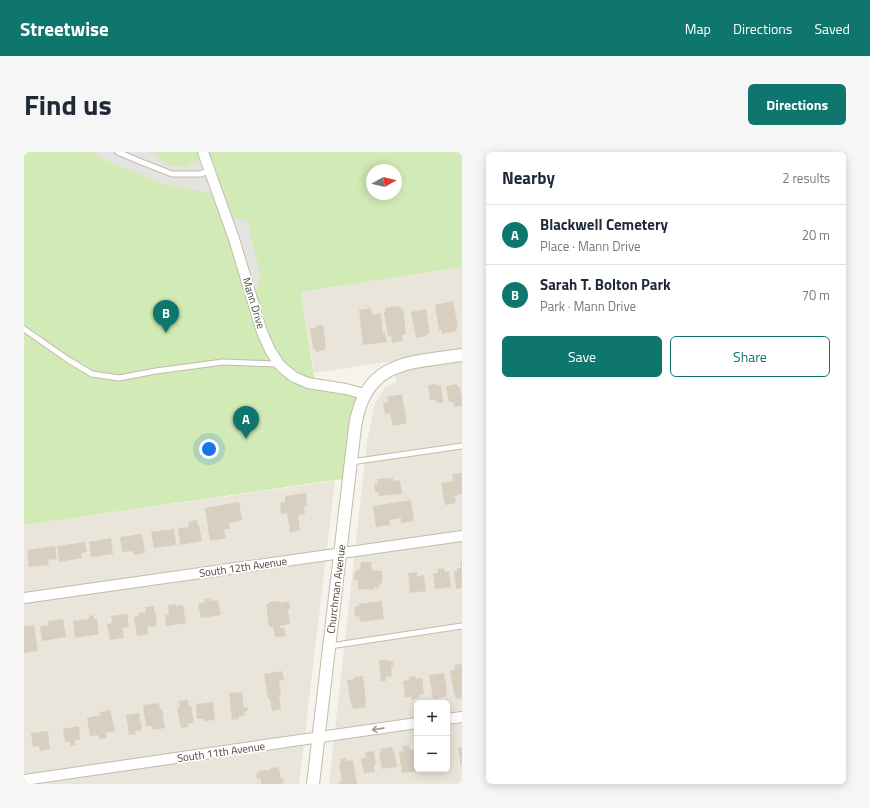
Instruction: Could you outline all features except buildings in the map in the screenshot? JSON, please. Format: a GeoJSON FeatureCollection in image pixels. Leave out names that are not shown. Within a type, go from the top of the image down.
{"type":"FeatureCollection","features":[{"type":"Feature","properties":{"kind":"street","name":"Mann Drive"},"geometry":{"type":"LineString","coordinates":[[203,152],[234,240],[262,332],[270,350],[279,364],[289,374],[308,383],[346,389],[364,394]]}},
{"type":"Feature","properties":{"kind":"street"},"geometry":{"type":"LineString","coordinates":[[364,394],[377,378],[397,367],[462,355]]}},
{"type":"Feature","properties":{"kind":"street","name":"Churchman Avenue"},"geometry":{"type":"LineString","coordinates":[[313,784],[356,420],[364,394]]}},
{"type":"Feature","properties":{"kind":"street","name":"South 12th Avenue"},"geometry":{"type":"LineString","coordinates":[[24,598],[462,536]]}},
{"type":"Feature","properties":{"kind":"street"},"geometry":{"type":"LineString","coordinates":[[450,719],[462,717]]}},
{"type":"Feature","properties":{"kind":"street","name":"South 11th Avenue"},"geometry":{"type":"LineString","coordinates":[[24,780],[414,723]]}},
{"type":"Feature","properties":{"kind":"lane"},"geometry":{"type":"LineString","coordinates":[[118,152],[172,174],[200,174],[210,171]]}},
{"type":"Feature","properties":{"kind":"lane"},"geometry":{"type":"LineString","coordinates":[[24,330],[92,374],[119,378],[156,371],[223,362],[279,364]]}},
{"type":"Feature","properties":{"kind":"lane"},"geometry":{"type":"LineString","coordinates":[[351,462],[462,446]]}},
{"type":"Feature","properties":{"kind":"lane"},"geometry":{"type":"LineString","coordinates":[[329,646],[462,626]]}},
{"type":"Feature","properties":{"kind":"shaded area"},"geometry":{"type":"Polygon","coordinates":[[[93,152],[152,152],[167,165],[186,167],[204,156],[218,195],[158,182],[110,162],[93,152]]]}},
{"type":"Feature","properties":{"kind":"shaded area"},"geometry":{"type":"Polygon","coordinates":[[[227,219],[247,220],[261,277],[252,299],[227,219]]]}},
{"type":"Feature","properties":{"kind":"shaded area"},"geometry":{"type":"Polygon","coordinates":[[[462,267],[462,784],[329,784],[367,442],[375,403],[385,388],[396,382],[392,361],[314,373],[301,292],[462,267]]]}},
{"type":"Feature","properties":{"kind":"shaded area"},"geometry":{"type":"Polygon","coordinates":[[[335,481],[299,784],[24,784],[24,525],[335,481]]]}},
{"type":"Feature","properties":{"kind":"green space"},"geometry":{"type":"Polygon","coordinates":[[[24,152],[462,152],[462,267],[301,292],[315,384],[364,394],[349,478],[24,525],[24,152]]]}},
{"type":"Feature","properties":{"kind":"place","name":"Sarah T. Bolton Park"},"geometry":{"type":"Point","coordinates":[166,333]}},
{"type":"Feature","properties":{"kind":"place","name":"Blackwell Cemetery"},"geometry":{"type":"Point","coordinates":[246,439]}}]}
